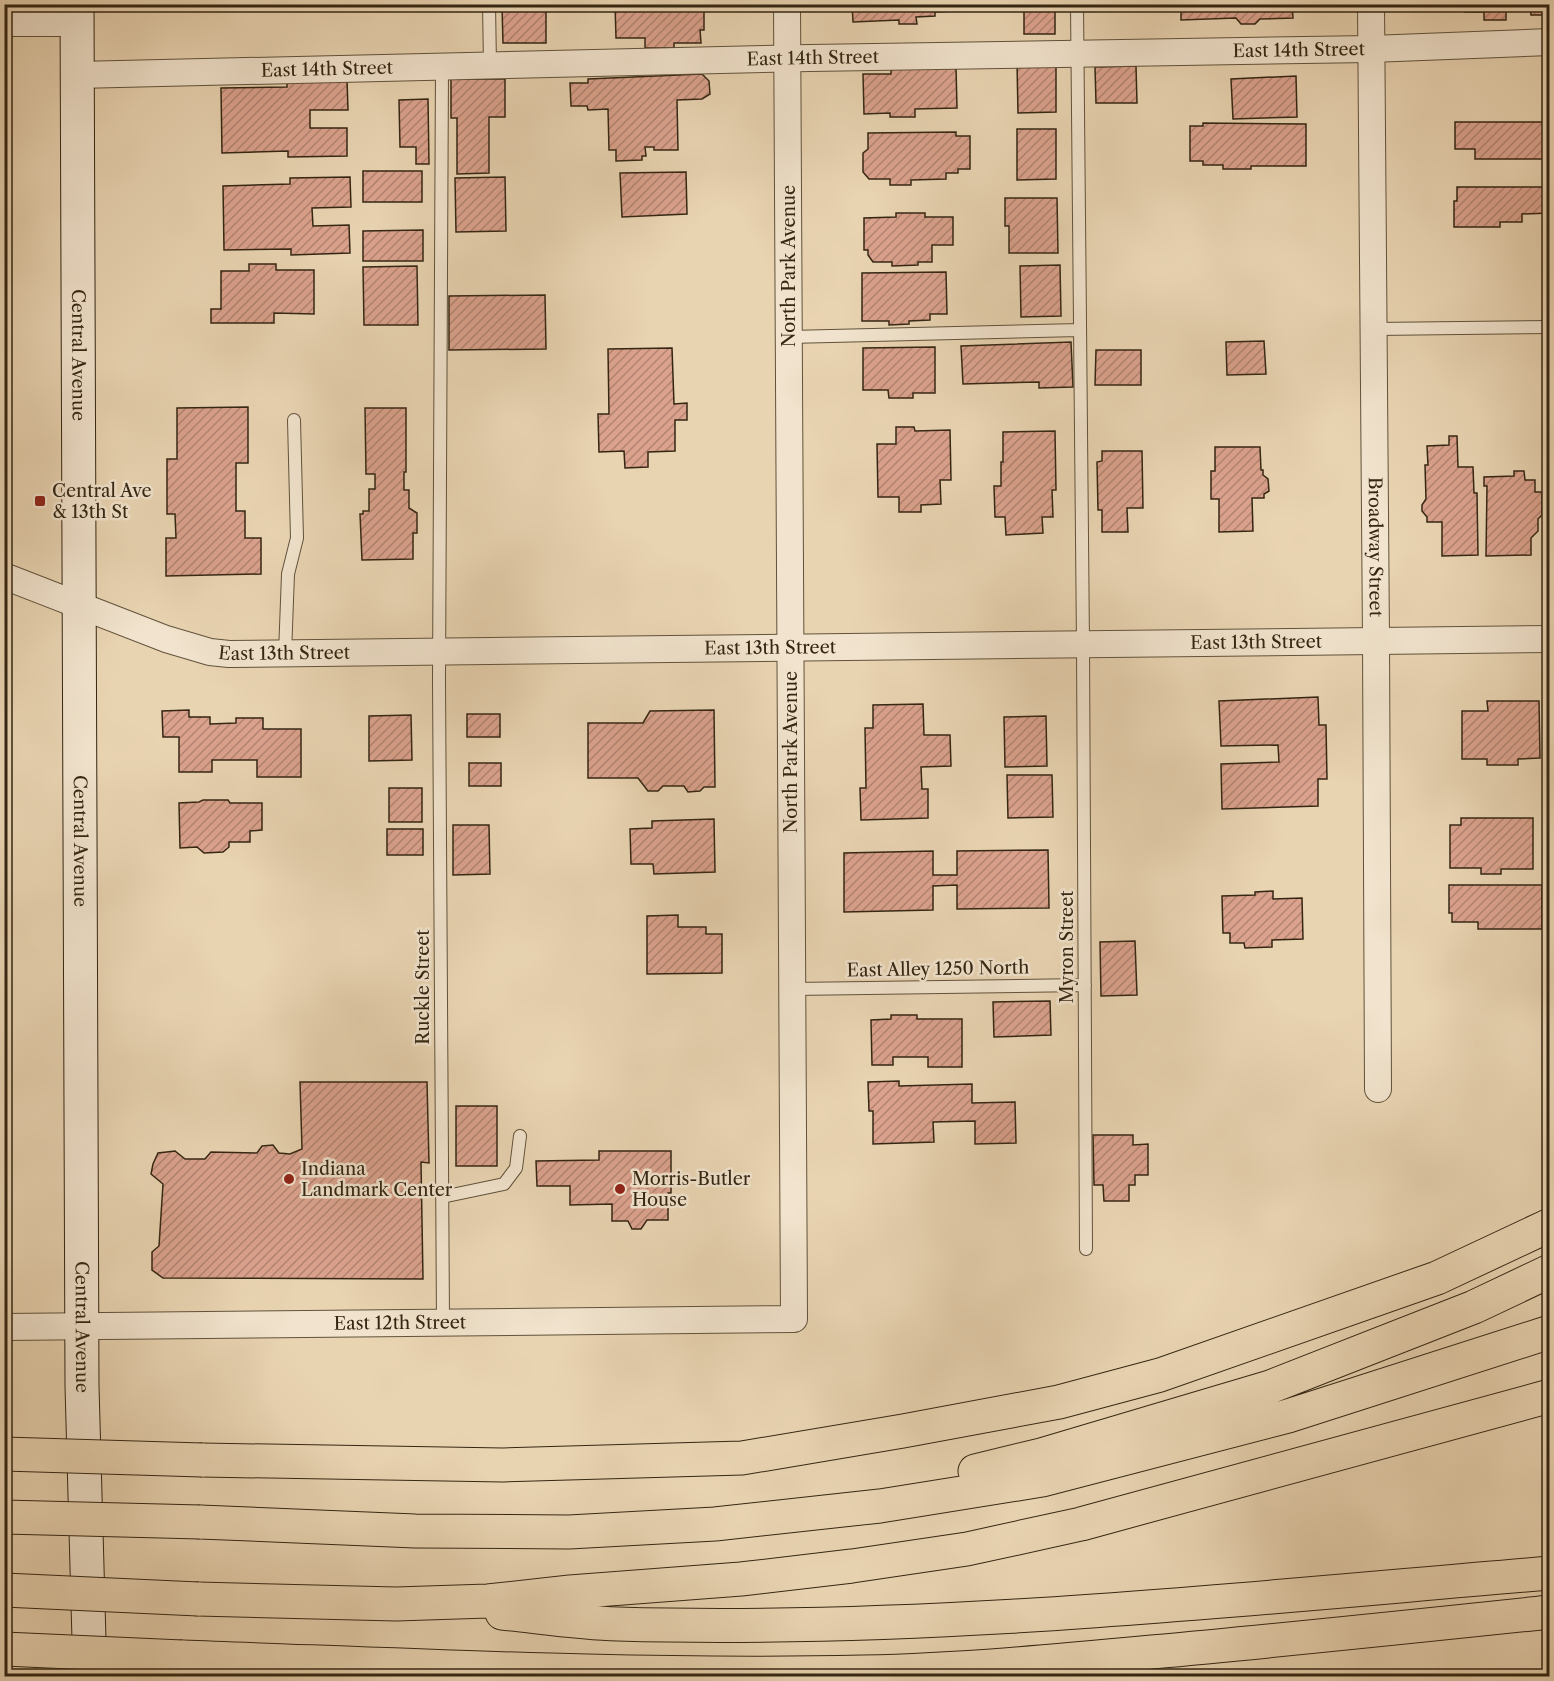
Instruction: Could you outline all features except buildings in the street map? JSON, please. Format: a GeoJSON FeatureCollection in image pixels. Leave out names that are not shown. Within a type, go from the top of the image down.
{"type":"FeatureCollection","features":[{"type":"Feature","properties":{"kind":"highway"},"geometry":{"type":"LineString","coordinates":[[4,1454],[503,1465],[742,1458],[1059,1402],[1160,1375],[1437,1278],[1550,1226]]}},
{"type":"Feature","properties":{"kind":"highway"},"geometry":{"type":"LineString","coordinates":[[715,1524],[882,1495],[1041,1455],[1247,1394],[1281,1383],[1474,1307],[1550,1271]]}},
{"type":"Feature","properties":{"kind":"highway"},"geometry":{"type":"LineString","coordinates":[[4,1517],[416,1531],[569,1532],[715,1524],[880,1506],[1042,1480],[1288,1416],[1550,1332]]}},
{"type":"Feature","properties":{"kind":"highway"},"geometry":{"type":"LineString","coordinates":[[396,1604],[488,1600],[741,1579],[967,1549],[1081,1524],[1193,1495],[1304,1462],[1546,1398]]}},
{"type":"Feature","properties":{"kind":"highway"},"geometry":{"type":"LineString","coordinates":[[4,1590],[198,1599],[396,1604],[616,1624],[836,1625],[1057,1614],[1550,1573]]}},
{"type":"Feature","properties":{"kind":"highway"},"geometry":{"type":"LineString","coordinates":[[4,1649],[522,1670],[694,1674],[866,1672],[1095,1657],[1550,1612]]}},
{"type":"Feature","properties":{"kind":"main road","name":"Central Avenue"},"geometry":{"type":"LineString","coordinates":[[77,14],[82,1327],[84,1506],[90,1677]]}},
{"type":"Feature","properties":{"kind":"street","name":"North Park Avenue"},"geometry":{"type":"LineString","coordinates":[[787,4],[794,1319]]}},
{"type":"Feature","properties":{"kind":"street","name":"Broadway Street"},"geometry":{"type":"LineString","coordinates":[[1371,4],[1378,1089]]}},
{"type":"Feature","properties":{"kind":"street"},"geometry":{"type":"LineString","coordinates":[[4,23],[77,14]]}},
{"type":"Feature","properties":{"kind":"street","name":"East 14th Street"},"geometry":{"type":"LineString","coordinates":[[77,75],[1371,49],[1550,42]]}},
{"type":"Feature","properties":{"kind":"street","name":"East 13th Street"},"geometry":{"type":"LineString","coordinates":[[4,576],[166,639],[210,652],[245,655],[1550,639]]}},
{"type":"Feature","properties":{"kind":"street","name":"East 12th Street"},"geometry":{"type":"LineString","coordinates":[[4,1327],[794,1319]]}},
{"type":"Feature","properties":{"kind":"lane"},"geometry":{"type":"LineString","coordinates":[[489,4],[489,66]]}},
{"type":"Feature","properties":{"kind":"lane","name":"Myron Street"},"geometry":{"type":"LineString","coordinates":[[1077,4],[1086,1249]]}},
{"type":"Feature","properties":{"kind":"lane","name":"Ruckle Street"},"geometry":{"type":"LineString","coordinates":[[442,67],[440,652],[443,1323]]}},
{"type":"Feature","properties":{"kind":"lane"},"geometry":{"type":"LineString","coordinates":[[1374,329],[1550,327]]}},
{"type":"Feature","properties":{"kind":"lane"},"geometry":{"type":"LineString","coordinates":[[789,337],[1079,330]]}},
{"type":"Feature","properties":{"kind":"lane"},"geometry":{"type":"LineString","coordinates":[[285,654],[288,574],[297,538],[294,420]]}},
{"type":"Feature","properties":{"kind":"lane","name":"East Alley 1250 North"},"geometry":{"type":"LineString","coordinates":[[792,989],[1085,985]]}},
{"type":"Feature","properties":{"kind":"lane"},"geometry":{"type":"LineString","coordinates":[[442,1197],[504,1184],[516,1168],[520,1136]]}},
{"type":"Feature","properties":{"kind":"place","name":"Central Ave & 13th St"},"geometry":{"type":"Point","coordinates":[40,501]}},
{"type":"Feature","properties":{"kind":"place","name":"Indiana Landmark Center"},"geometry":{"type":"Point","coordinates":[289,1179]}},
{"type":"Feature","properties":{"kind":"place","name":"Morris-Butler House"},"geometry":{"type":"Point","coordinates":[620,1189]}}]}
